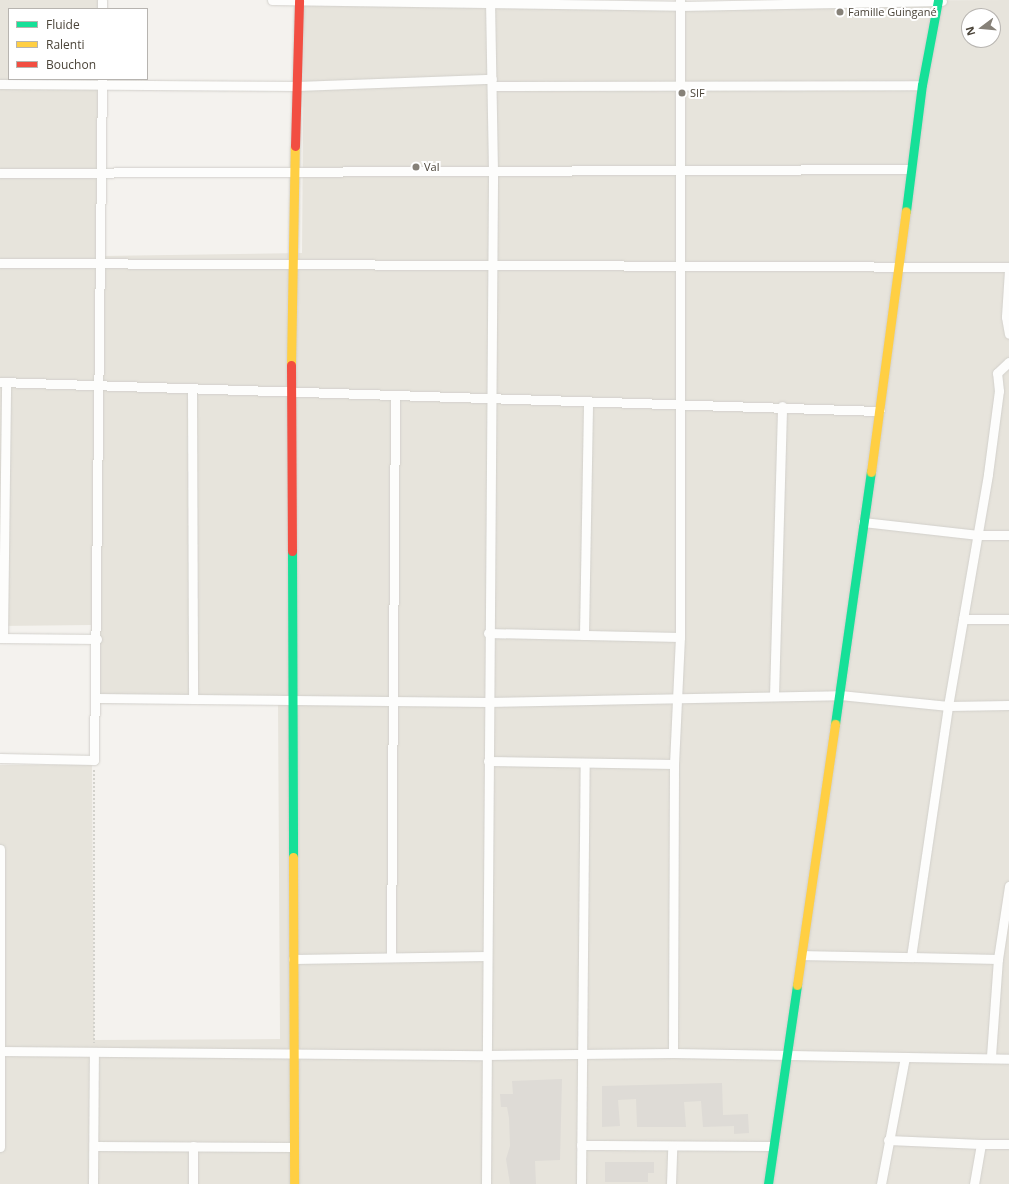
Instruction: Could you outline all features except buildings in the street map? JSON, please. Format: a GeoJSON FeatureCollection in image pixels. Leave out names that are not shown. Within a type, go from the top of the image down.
{"type":"FeatureCollection","features":[{"type":"Feature","properties":{"kind":"street"},"geometry":{"type":"LineString","coordinates":[[272,0],[399,2],[587,1],[680,3],[940,1],[922,85],[897,266],[880,410],[802,955],[784,1056],[768,1184]]}},
{"type":"Feature","properties":{"kind":"street"},"geometry":{"type":"LineString","coordinates":[[294,1184],[292,267],[299,1]]}},
{"type":"Feature","properties":{"kind":"street"},"geometry":{"type":"LineString","coordinates":[[486,1184],[488,633],[493,172],[490,2]]}},
{"type":"Feature","properties":{"kind":"street"},"geometry":{"type":"LineString","coordinates":[[673,1053],[675,701],[680,637],[677,403],[680,3]]}},
{"type":"Feature","properties":{"kind":"street"},"geometry":{"type":"LineString","coordinates":[[0,84],[102,82],[297,86],[492,82],[679,85],[922,85]]}},
{"type":"Feature","properties":{"kind":"street"},"geometry":{"type":"LineString","coordinates":[[0,758],[94,760],[97,639],[97,262],[102,82]]}},
{"type":"Feature","properties":{"kind":"street"},"geometry":{"type":"LineString","coordinates":[[0,173],[295,170],[493,172],[679,169],[910,169]]}},
{"type":"Feature","properties":{"kind":"street"},"geometry":{"type":"LineString","coordinates":[[0,263],[97,262],[292,267],[1009,267]]}},
{"type":"Feature","properties":{"kind":"street"},"geometry":{"type":"LineString","coordinates":[[1009,270],[1009,334]]}},
{"type":"Feature","properties":{"kind":"street"},"geometry":{"type":"LineString","coordinates":[[911,957],[948,706],[978,535],[999,391],[997,373],[1009,362]]}},
{"type":"Feature","properties":{"kind":"street"},"geometry":{"type":"LineString","coordinates":[[97,639],[2,638],[3,382],[293,394],[677,403],[880,410]]}},
{"type":"Feature","properties":{"kind":"street"},"geometry":{"type":"LineString","coordinates":[[192,389],[193,699]]}},
{"type":"Feature","properties":{"kind":"street"},"geometry":{"type":"LineString","coordinates":[[391,957],[395,397]]}},
{"type":"Feature","properties":{"kind":"street"},"geometry":{"type":"LineString","coordinates":[[584,635],[588,401]]}},
{"type":"Feature","properties":{"kind":"street"},"geometry":{"type":"LineString","coordinates":[[774,696],[782,406]]}},
{"type":"Feature","properties":{"kind":"street"},"geometry":{"type":"LineString","coordinates":[[864,522],[978,535],[1009,535]]}},
{"type":"Feature","properties":{"kind":"street"},"geometry":{"type":"LineString","coordinates":[[963,619],[1009,619]]}},
{"type":"Feature","properties":{"kind":"street"},"geometry":{"type":"LineString","coordinates":[[488,633],[680,637]]}},
{"type":"Feature","properties":{"kind":"street"},"geometry":{"type":"LineString","coordinates":[[96,698],[488,702],[675,701],[774,696],[840,695],[948,706],[1009,705]]}},
{"type":"Feature","properties":{"kind":"street"},"geometry":{"type":"LineString","coordinates":[[488,760],[674,764]]}},
{"type":"Feature","properties":{"kind":"street"},"geometry":{"type":"LineString","coordinates":[[581,1184],[581,1055],[585,763]]}},
{"type":"Feature","properties":{"kind":"street"},"geometry":{"type":"LineString","coordinates":[[0,849],[0,1147]]}},
{"type":"Feature","properties":{"kind":"street"},"geometry":{"type":"LineString","coordinates":[[991,1056],[998,959],[1009,886]]}},
{"type":"Feature","properties":{"kind":"street"},"geometry":{"type":"LineString","coordinates":[[802,955],[998,959]]}},
{"type":"Feature","properties":{"kind":"street"},"geometry":{"type":"LineString","coordinates":[[293,959],[487,956]]}},
{"type":"Feature","properties":{"kind":"street"},"geometry":{"type":"LineString","coordinates":[[1,1052],[94,1054],[486,1055],[673,1053],[784,1056],[991,1056],[1009,1059]]}},
{"type":"Feature","properties":{"kind":"street"},"geometry":{"type":"LineString","coordinates":[[93,1184],[95,1146],[94,1054]]}},
{"type":"Feature","properties":{"kind":"street"},"geometry":{"type":"LineString","coordinates":[[881,1184],[904,1057]]}},
{"type":"Feature","properties":{"kind":"street"},"geometry":{"type":"LineString","coordinates":[[888,1140],[1009,1144]]}},
{"type":"Feature","properties":{"kind":"street"},"geometry":{"type":"LineString","coordinates":[[974,1184],[981,1144]]}},
{"type":"Feature","properties":{"kind":"street"},"geometry":{"type":"LineString","coordinates":[[581,1145],[772,1146]]}},
{"type":"Feature","properties":{"kind":"street"},"geometry":{"type":"LineString","coordinates":[[95,1146],[294,1147]]}},
{"type":"Feature","properties":{"kind":"street"},"geometry":{"type":"LineString","coordinates":[[193,1146],[193,1184]]}},
{"type":"Feature","properties":{"kind":"street"},"geometry":{"type":"LineString","coordinates":[[671,1184],[672,1146]]}},
{"type":"Feature","properties":{"kind":"path"},"geometry":{"type":"LineString","coordinates":[[94,760],[94,1054]]}},
{"type":"Feature","properties":{"kind":"shaded area"},"geometry":{"type":"Polygon","coordinates":[[[0,0],[102,0],[102,8],[8,8],[8,80],[102,80],[102,256],[302,253],[304,3],[1009,0],[1009,1184],[0,1184],[0,765],[92,765],[94,1040],[280,1039],[278,703],[92,704],[91,625],[0,626],[0,0]]]}},
{"type":"Feature","properties":{"kind":"traffic: fast"},"geometry":{"type":"LineString","coordinates":[[906,211],[922,85],[938,0]]}},
{"type":"Feature","properties":{"kind":"traffic: fast"},"geometry":{"type":"LineString","coordinates":[[835,724],[871,472]]}},
{"type":"Feature","properties":{"kind":"traffic: fast"},"geometry":{"type":"LineString","coordinates":[[292,551],[293,857]]}},
{"type":"Feature","properties":{"kind":"traffic: fast"},"geometry":{"type":"LineString","coordinates":[[768,1184],[797,985]]}},
{"type":"Feature","properties":{"kind":"traffic: slow"},"geometry":{"type":"LineString","coordinates":[[291,365],[295,146]]}},
{"type":"Feature","properties":{"kind":"traffic: slow"},"geometry":{"type":"LineString","coordinates":[[871,472],[906,211]]}},
{"type":"Feature","properties":{"kind":"traffic: slow"},"geometry":{"type":"LineString","coordinates":[[797,985],[835,724]]}},
{"type":"Feature","properties":{"kind":"traffic: slow"},"geometry":{"type":"LineString","coordinates":[[293,857],[294,1184]]}},
{"type":"Feature","properties":{"kind":"traffic: jam"},"geometry":{"type":"LineString","coordinates":[[295,146],[299,0]]}},
{"type":"Feature","properties":{"kind":"traffic: jam"},"geometry":{"type":"LineString","coordinates":[[291,365],[292,551]]}},
{"type":"Feature","properties":{"kind":"place","name":"Famille Guingané"},"geometry":{"type":"Point","coordinates":[840,12]}},
{"type":"Feature","properties":{"kind":"place","name":"SIF"},"geometry":{"type":"Point","coordinates":[682,93]}},
{"type":"Feature","properties":{"kind":"place","name":"Val"},"geometry":{"type":"Point","coordinates":[416,167]}}]}
